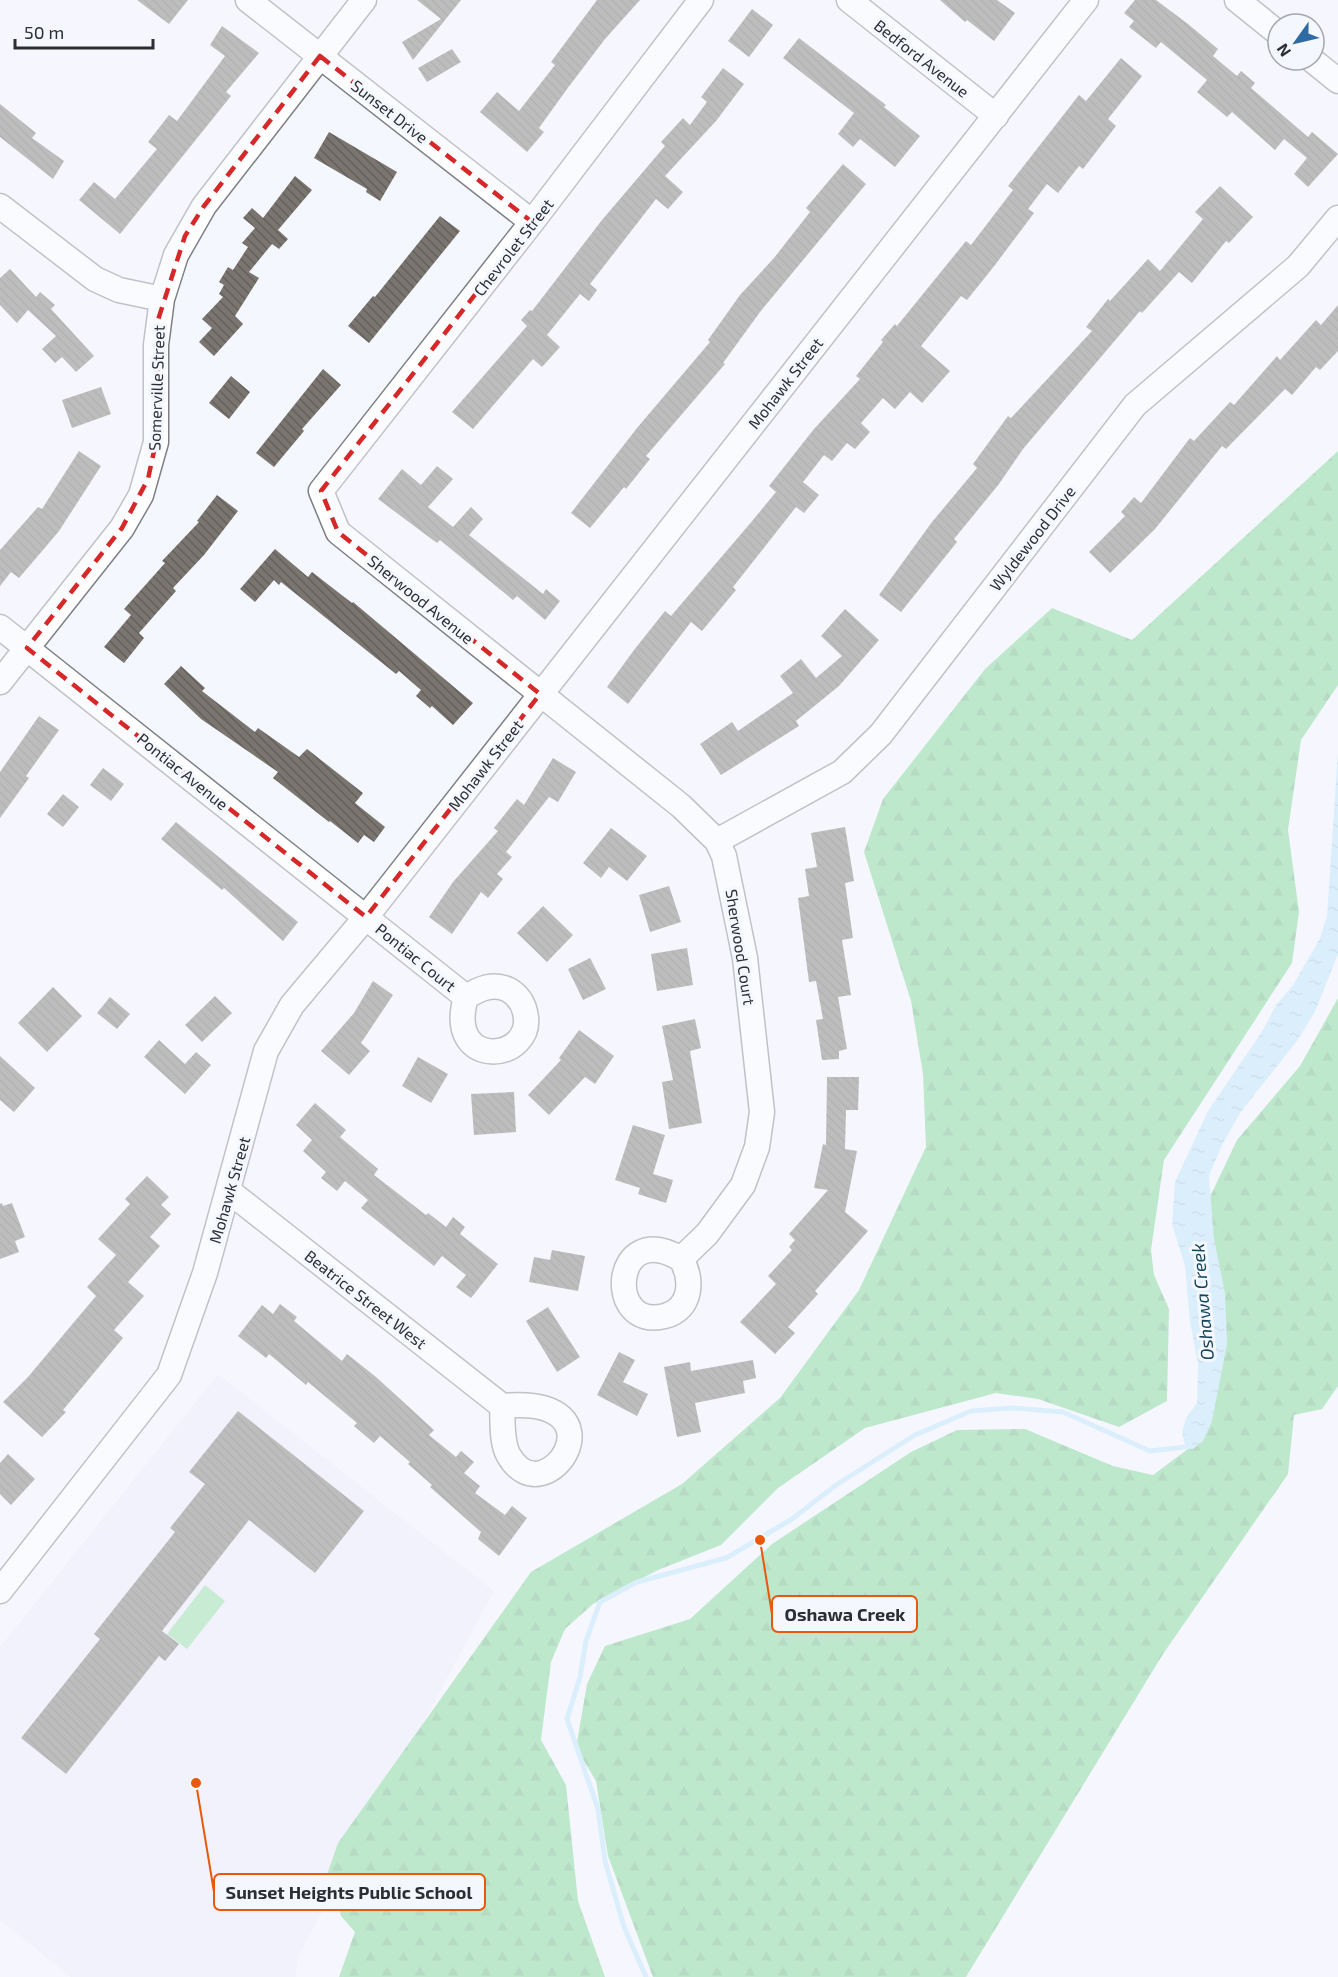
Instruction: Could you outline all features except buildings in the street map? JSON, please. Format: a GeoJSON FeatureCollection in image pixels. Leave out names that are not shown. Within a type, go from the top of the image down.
{"type":"FeatureCollection","features":[{"type":"Feature","properties":{"kind":"street","name":"Sunset Drive"},"geometry":{"type":"LineString","coordinates":[[248,0],[532,222]]}},
{"type":"Feature","properties":{"kind":"street","name":"Somerville Street"},"geometry":{"type":"LineString","coordinates":[[0,682],[122,528],[134,510],[148,479],[156,442],[156,345],[162,299],[176,255],[194,220],[364,0]]}},
{"type":"Feature","properties":{"kind":"street","name":"Chevrolet Street"},"geometry":{"type":"LineString","coordinates":[[321,491],[532,222],[701,0]]}},
{"type":"Feature","properties":{"kind":"street","name":"Bedford Avenue"},"geometry":{"type":"LineString","coordinates":[[849,0],[996,116]]}},
{"type":"Feature","properties":{"kind":"street","name":"Mohawk Street"},"geometry":{"type":"LineString","coordinates":[[2,1583],[169,1375],[205,1273],[230,1192],[266,1051],[292,1005],[366,917],[1086,0]]}},
{"type":"Feature","properties":{"kind":"street"},"geometry":{"type":"LineString","coordinates":[[1237,0],[1266,23]]}},
{"type":"Feature","properties":{"kind":"street"},"geometry":{"type":"LineString","coordinates":[[1326,71],[1338,81]]}},
{"type":"Feature","properties":{"kind":"street"},"geometry":{"type":"LineString","coordinates":[[0,206],[95,279],[119,290],[162,299]]}},
{"type":"Feature","properties":{"kind":"street","name":"Wyldewood Drive"},"geometry":{"type":"LineString","coordinates":[[717,841],[842,772],[881,734],[1135,405],[1298,266],[1338,218]]}},
{"type":"Feature","properties":{"kind":"street","name":"Sherwood Avenue"},"geometry":{"type":"LineString","coordinates":[[321,491],[338,532],[540,694]]}},
{"type":"Feature","properties":{"kind":"street","name":"Pontiac Avenue"},"geometry":{"type":"LineString","coordinates":[[0,627],[366,917]]}},
{"type":"Feature","properties":{"kind":"street","name":"Sherwood Court"},"geometry":{"type":"LineString","coordinates":[[540,694],[681,806],[717,841],[730,873],[744,948],[762,1113],[757,1147],[743,1185],[707,1234],[681,1259]]}},
{"type":"Feature","properties":{"kind":"street","name":"Pontiac Court"},"geometry":{"type":"LineString","coordinates":[[366,917],[466,998]]}},
{"type":"Feature","properties":{"kind":"street","name":"Beatrice Street West"},"geometry":{"type":"LineString","coordinates":[[230,1192],[502,1406]]}},
{"type":"Feature","properties":{"kind":"highlighted area"},"geometry":{"type":"Polygon","coordinates":[[[320,56],[532,222],[321,491],[338,532],[540,694],[366,917],[27,648],[122,528],[148,479],[156,442],[158,320],[185,236],[204,206],[320,56]]]}},
{"type":"Feature","properties":{"kind":"shaded area"},"geometry":{"type":"Polygon","coordinates":[[[218,1374],[494,1591],[298,1957],[296,1977],[71,1977],[0,1920],[0,1647],[218,1374]]]}},
{"type":"Feature","properties":{"kind":"green space"},"geometry":{"type":"Polygon","coordinates":[[[1338,451],[1338,685],[1301,740],[1288,830],[1299,912],[1292,963],[1164,1160],[1151,1250],[1154,1275],[1169,1309],[1167,1401],[1119,1427],[1038,1399],[996,1393],[865,1428],[778,1488],[721,1545],[658,1570],[593,1604],[565,1629],[551,1662],[541,1740],[566,1785],[578,1901],[605,1977],[339,1977],[355,1932],[341,1916],[328,1872],[338,1843],[531,1572],[682,1484],[780,1398],[859,1290],[926,1147],[923,1074],[911,1001],[864,852],[883,799],[985,669],[1052,608],[1132,640],[1338,451]]]}},
{"type":"Feature","properties":{"kind":"green space"},"geometry":{"type":"Polygon","coordinates":[[[1338,998],[1338,1386],[1322,1409],[1294,1415],[1288,1474],[1163,1654],[966,1977],[653,1977],[608,1856],[596,1781],[576,1748],[587,1684],[605,1646],[690,1619],[772,1544],[911,1452],[957,1430],[1025,1429],[1113,1466],[1153,1475],[1196,1443],[1212,1365],[1208,1201],[1237,1140],[1300,1066],[1338,998]]]}},
{"type":"Feature","properties":{"kind":"green space"},"geometry":{"type":"Polygon","coordinates":[[[205,1585],[225,1601],[187,1649],[167,1634],[205,1585]]]}},
{"type":"Feature","properties":{"kind":"water"},"geometry":{"type":"Polygon","coordinates":[[[1338,751],[1338,954],[1315,1012],[1297,1041],[1240,1113],[1222,1145],[1209,1176],[1214,1239],[1225,1293],[1227,1344],[1212,1421],[1203,1441],[1193,1449],[1186,1449],[1182,1432],[1186,1418],[1197,1403],[1198,1364],[1190,1322],[1185,1266],[1172,1224],[1175,1182],[1208,1111],[1263,1030],[1276,1005],[1293,985],[1319,940],[1327,916],[1338,751]]]}},
{"type":"Feature","properties":{"kind":"waterway","name":"Oshawa Creek"},"geometry":{"type":"LineString","coordinates":[[646,1977],[624,1927],[605,1861],[598,1809],[567,1719],[580,1677],[586,1641],[600,1602],[637,1582],[726,1558],[792,1519],[836,1485],[915,1435],[971,1411],[1012,1408],[1063,1412],[1150,1451],[1185,1447]]}},
{"type":"Feature","properties":{"kind":"place","name":"Oshawa Creek"},"geometry":{"type":"Point","coordinates":[760,1540]}},
{"type":"Feature","properties":{"kind":"place","name":"Sunset Heights Public School"},"geometry":{"type":"Point","coordinates":[196,1783]}}]}
